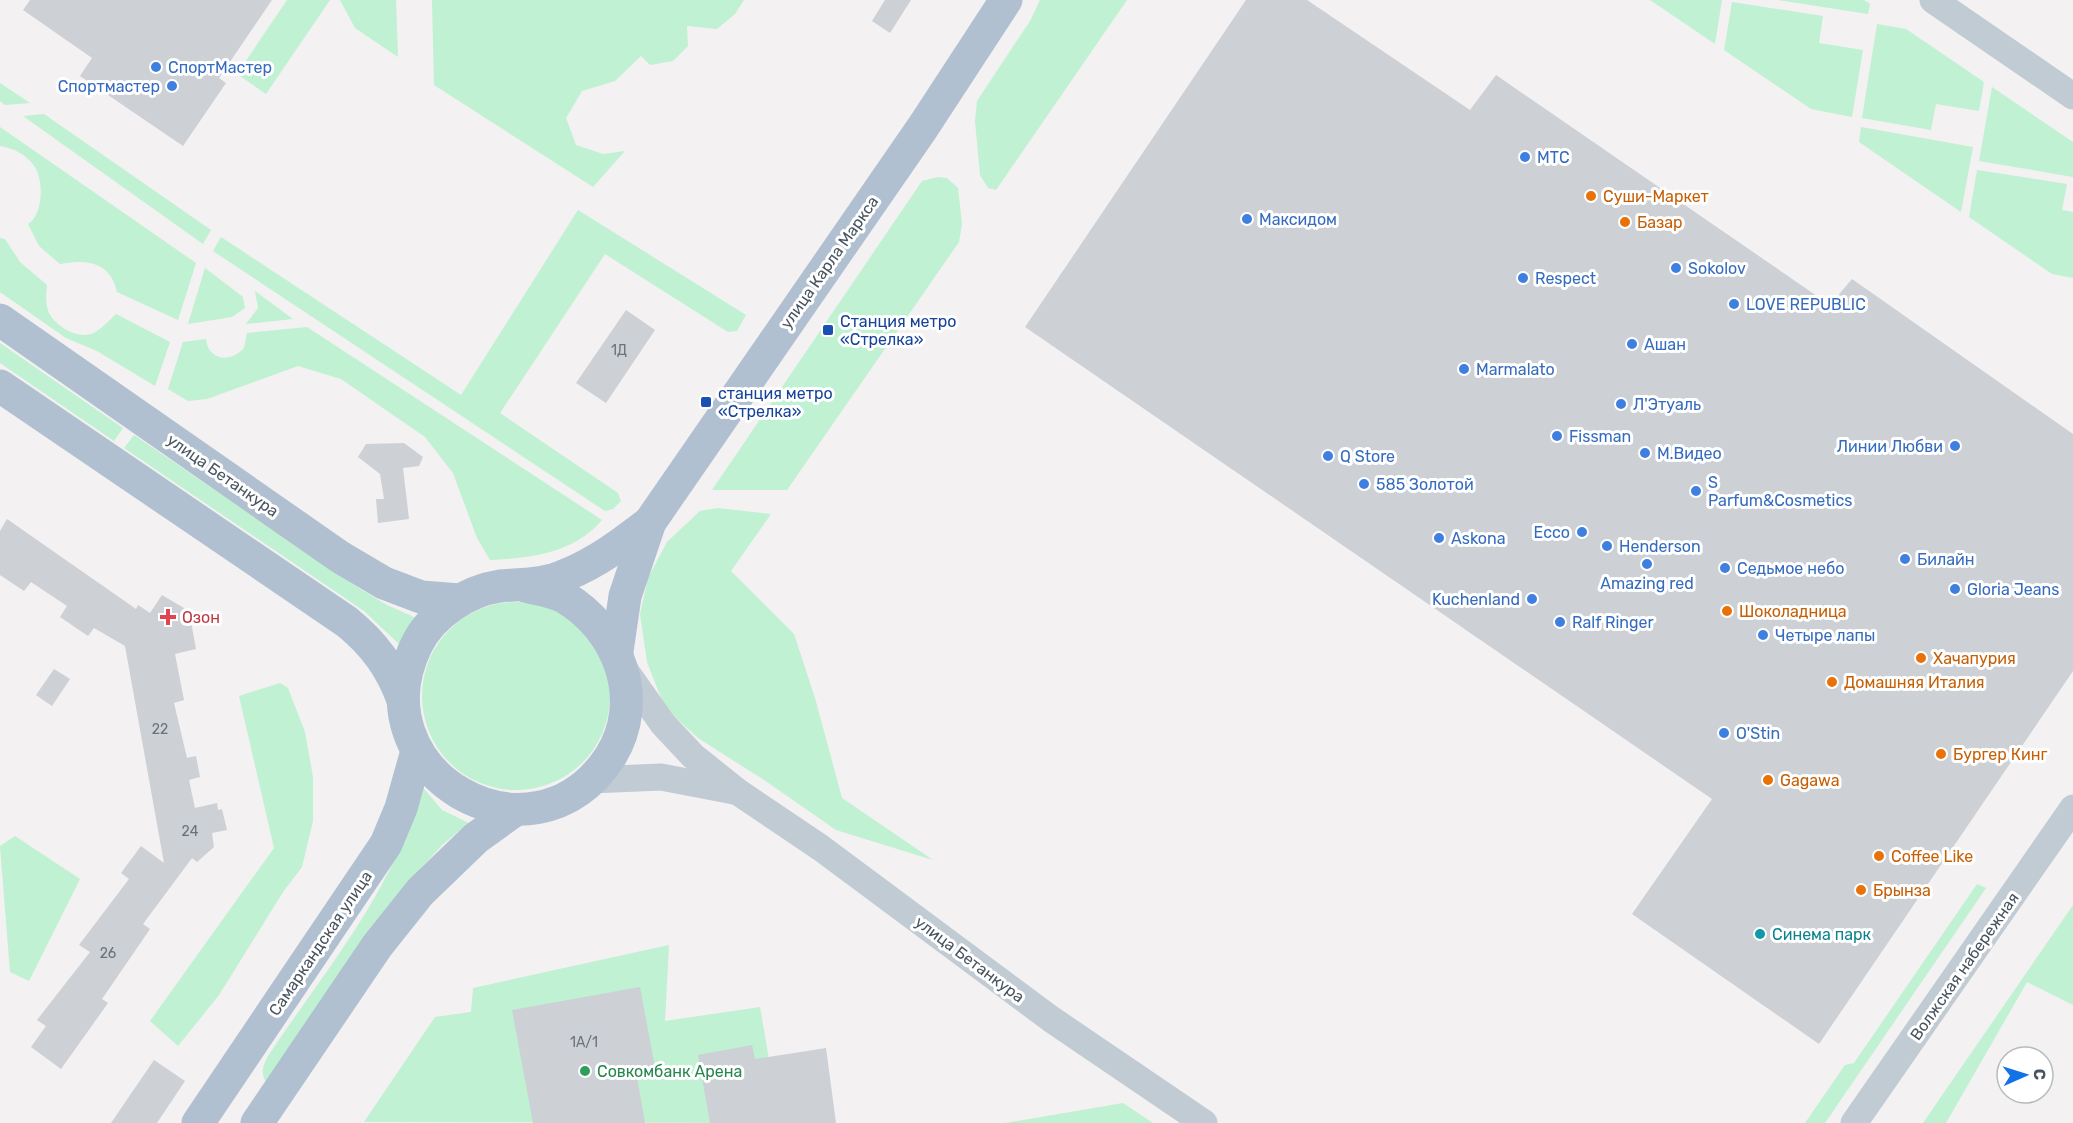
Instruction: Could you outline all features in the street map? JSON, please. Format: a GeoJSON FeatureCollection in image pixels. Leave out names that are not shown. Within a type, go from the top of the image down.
{"type":"FeatureCollection","features":[{"type":"Feature","properties":{"kind":"main road","name":"улица Карла Маркса"},"geometry":{"type":"LineString","coordinates":[[650,522],[917,135],[1006,0]]}},
{"type":"Feature","properties":{"kind":"main road","name":"улица Бетанкура"},"geometry":{"type":"LineString","coordinates":[[0,320],[349,562],[384,583],[421,597],[460,600]]}},
{"type":"Feature","properties":{"kind":"main road"},"geometry":{"type":"LineString","coordinates":[[0,386],[353,627],[382,655],[394,676],[403,700],[407,726],[417,751],[434,775],[457,794],[485,806],[514,810],[542,806],[560,800],[591,780],[610,756],[623,727],[627,697],[619,658],[625,596],[650,522]]}},
{"type":"Feature","properties":{"kind":"main road"},"geometry":{"type":"LineString","coordinates":[[403,700],[406,670],[418,642],[436,618],[460,600],[500,586],[525,586],[564,576],[590,564],[650,522]]}},
{"type":"Feature","properties":{"kind":"main road"},"geometry":{"type":"LineString","coordinates":[[525,586],[562,596],[594,619],[619,658]]}},
{"type":"Feature","properties":{"kind":"main road","name":"Самаркандская улица"},"geometry":{"type":"LineString","coordinates":[[198,1123],[386,844],[401,808],[417,751]]}},
{"type":"Feature","properties":{"kind":"main road"},"geometry":{"type":"LineString","coordinates":[[281,1001],[278,1026],[248,1088],[248,1105],[257,1123],[377,946],[420,892],[476,838],[514,810]]}},
{"type":"Feature","properties":{"kind":"street"},"geometry":{"type":"LineString","coordinates":[[1933,0],[2073,96]]}},
{"type":"Feature","properties":{"kind":"street","name":"улица Бетанкура"},"geometry":{"type":"LineString","coordinates":[[619,658],[670,732],[693,756],[738,792],[821,848],[1051,1019],[1204,1123]]}},
{"type":"Feature","properties":{"kind":"street","name":"улица Бетанкура"},"geometry":{"type":"LineString","coordinates":[[591,780],[661,777],[738,792]]}},
{"type":"Feature","properties":{"kind":"street","name":"Волжская набережная"},"geometry":{"type":"LineString","coordinates":[[1854,1123],[2073,808]]}},
{"type":"Feature","properties":{"kind":"green space"},"geometry":{"type":"Polygon","coordinates":[[[287,0],[330,0],[266,94],[237,74],[287,0]]]}},
{"type":"Feature","properties":{"kind":"green space"},"geometry":{"type":"Polygon","coordinates":[[[340,0],[396,0],[398,57],[355,28],[340,0]]]}},
{"type":"Feature","properties":{"kind":"green space"},"geometry":{"type":"Polygon","coordinates":[[[432,0],[744,0],[735,14],[717,29],[687,26],[688,46],[673,61],[650,65],[641,56],[615,81],[582,91],[566,118],[576,145],[603,154],[625,151],[593,187],[434,85],[432,0]]]}},
{"type":"Feature","properties":{"kind":"green space"},"geometry":{"type":"Polygon","coordinates":[[[1040,0],[1127,0],[996,190],[988,188],[980,175],[975,121],[977,101],[1030,21],[1040,0]]]}},
{"type":"Feature","properties":{"kind":"green space"},"geometry":{"type":"Polygon","coordinates":[[[1650,0],[1722,0],[1715,44],[1650,0]]]}},
{"type":"Feature","properties":{"kind":"green space"},"geometry":{"type":"Polygon","coordinates":[[[1778,0],[1864,0],[1870,4],[1868,14],[1778,0]]]}},
{"type":"Feature","properties":{"kind":"green space"},"geometry":{"type":"Polygon","coordinates":[[[1732,2],[1823,16],[1819,43],[1863,50],[1852,117],[1811,109],[1724,50],[1732,2]]]}},
{"type":"Feature","properties":{"kind":"green space"},"geometry":{"type":"Polygon","coordinates":[[[1877,24],[1906,29],[1984,82],[1979,111],[1936,104],[1931,130],[1862,118],[1877,24]]]}},
{"type":"Feature","properties":{"kind":"green space"},"geometry":{"type":"Polygon","coordinates":[[[0,83],[30,103],[5,105],[0,101],[0,83]]]}},
{"type":"Feature","properties":{"kind":"green space"},"geometry":{"type":"Polygon","coordinates":[[[1992,87],[2073,142],[2073,177],[1979,161],[1992,87]]]}},
{"type":"Feature","properties":{"kind":"green space"},"geometry":{"type":"Polygon","coordinates":[[[44,114],[211,230],[203,244],[23,116],[44,114]]]}},
{"type":"Feature","properties":{"kind":"green space"},"geometry":{"type":"Polygon","coordinates":[[[0,127],[196,263],[178,320],[117,292],[109,274],[96,265],[79,262],[60,264],[39,246],[28,224],[37,213],[41,198],[38,173],[24,156],[15,150],[0,146],[0,127]]]}},
{"type":"Feature","properties":{"kind":"green space"},"geometry":{"type":"Polygon","coordinates":[[[1861,127],[1973,147],[1961,212],[1859,142],[1861,127]]]}},
{"type":"Feature","properties":{"kind":"green space"},"geometry":{"type":"Polygon","coordinates":[[[1977,170],[2067,184],[2062,210],[2073,212],[2073,278],[2052,274],[1969,217],[1977,170]]]}},
{"type":"Feature","properties":{"kind":"green space"},"geometry":{"type":"Polygon","coordinates":[[[938,177],[947,178],[958,188],[962,224],[959,242],[787,490],[712,490],[922,181],[938,177]]]}},
{"type":"Feature","properties":{"kind":"green space"},"geometry":{"type":"Polygon","coordinates":[[[578,210],[746,315],[737,331],[728,332],[605,254],[500,413],[618,493],[621,501],[613,509],[605,511],[213,251],[221,237],[461,395],[578,210]]]}},
{"type":"Feature","properties":{"kind":"green space"},"geometry":{"type":"Polygon","coordinates":[[[0,238],[5,239],[20,262],[47,285],[46,299],[49,313],[68,331],[82,335],[94,333],[116,314],[170,342],[155,386],[97,351],[66,338],[0,292],[0,238]]]}},
{"type":"Feature","properties":{"kind":"green space"},"geometry":{"type":"Polygon","coordinates":[[[205,268],[243,297],[245,308],[232,317],[188,324],[205,268]]]}},
{"type":"Feature","properties":{"kind":"green space"},"geometry":{"type":"Polygon","coordinates":[[[255,291],[293,319],[246,324],[258,308],[255,291]]]}},
{"type":"Feature","properties":{"kind":"green space"},"geometry":{"type":"Polygon","coordinates":[[[307,327],[602,520],[579,540],[551,552],[521,558],[490,560],[477,538],[453,473],[425,437],[341,379],[298,366],[207,399],[188,401],[168,389],[183,342],[206,339],[211,352],[227,358],[244,348],[247,333],[307,327]]]}},
{"type":"Feature","properties":{"kind":"green space"},"geometry":{"type":"Polygon","coordinates":[[[0,343],[123,428],[114,441],[0,363],[0,343]]]}},
{"type":"Feature","properties":{"kind":"green space"},"geometry":{"type":"Polygon","coordinates":[[[134,435],[359,588],[387,605],[416,618],[399,644],[364,611],[124,448],[134,435]]]}},
{"type":"Feature","properties":{"kind":"green space"},"geometry":{"type":"Polygon","coordinates":[[[718,508],[771,514],[731,571],[794,634],[815,698],[842,798],[933,860],[836,830],[698,738],[665,708],[647,662],[640,614],[648,578],[667,542],[700,511],[718,508]]]}},
{"type":"Feature","properties":{"kind":"green space"},"geometry":{"type":"Polygon","coordinates":[[[516,602],[552,609],[576,623],[589,636],[603,660],[610,696],[603,732],[589,756],[576,769],[552,783],[516,790],[480,783],[456,769],[443,756],[429,732],[422,696],[429,660],[443,636],[456,623],[480,609],[516,602]]]}},
{"type":"Feature","properties":{"kind":"green space"},"geometry":{"type":"Polygon","coordinates":[[[280,683],[288,688],[305,732],[313,777],[313,821],[302,867],[283,892],[219,995],[178,1046],[150,1021],[274,848],[239,696],[280,683]]]}},
{"type":"Feature","properties":{"kind":"green space"},"geometry":{"type":"Polygon","coordinates":[[[420,784],[442,810],[469,823],[443,844],[408,883],[268,1085],[263,1071],[268,1056],[348,940],[378,892],[400,847],[420,784]]]}},
{"type":"Feature","properties":{"kind":"green space"},"geometry":{"type":"Polygon","coordinates":[[[15,836],[80,879],[29,981],[10,972],[0,846],[15,836]]]}},
{"type":"Feature","properties":{"kind":"green space"},"geometry":{"type":"Polygon","coordinates":[[[1977,884],[1986,888],[1825,1123],[1805,1123],[1845,1065],[1854,1063],[1977,884]]]}},
{"type":"Feature","properties":{"kind":"green space"},"geometry":{"type":"Polygon","coordinates":[[[2073,905],[2073,1005],[2027,982],[1946,1123],[1923,1123],[2073,905]]]}},
{"type":"Feature","properties":{"kind":"green space","name":"Совкомбанк Арена"},"geometry":{"type":"Polygon","coordinates":[[[669,945],[665,1021],[760,1007],[780,1123],[364,1122],[435,1017],[471,1012],[473,988],[669,945]]]}},
{"type":"Feature","properties":{"kind":"green space"},"geometry":{"type":"Polygon","coordinates":[[[1123,1103],[1153,1123],[1005,1123],[1123,1103]]]}},
{"type":"Feature","properties":{"kind":"building","name":"СпортМастер"},"geometry":{"type":"Polygon","coordinates":[[[30,0],[272,0],[219,78],[226,83],[183,146],[80,76],[92,58],[23,10],[30,0]]]}},
{"type":"Feature","properties":{"kind":"building"},"geometry":{"type":"Polygon","coordinates":[[[885,0],[911,0],[890,33],[872,21],[885,0]]]}},
{"type":"Feature","properties":{"kind":"building","name":"Седьмое небо"},"geometry":{"type":"Polygon","coordinates":[[[1246,0],[1307,0],[1470,110],[1496,75],[1830,305],[1852,279],[2073,434],[2073,671],[1819,1044],[1632,914],[1712,799],[1025,327],[1246,0]]]}},
{"type":"Feature","properties":{"kind":"building"},"geometry":{"type":"Polygon","coordinates":[[[626,310],[655,330],[606,403],[576,383],[626,310]]]}},
{"type":"Feature","properties":{"kind":"building"},"geometry":{"type":"Polygon","coordinates":[[[404,443],[423,457],[419,466],[403,468],[409,519],[378,523],[376,499],[384,499],[380,474],[358,457],[366,444],[404,443]]]}},
{"type":"Feature","properties":{"kind":"building"},"geometry":{"type":"Polygon","coordinates":[[[7,519],[136,609],[138,605],[150,613],[162,595],[189,611],[196,649],[175,654],[184,700],[174,703],[187,758],[196,756],[200,777],[189,780],[195,808],[217,803],[218,810],[222,809],[227,830],[212,833],[214,847],[197,862],[192,858],[143,924],[150,929],[102,999],[108,1003],[61,1069],[31,1047],[46,1026],[37,1020],[90,952],[79,945],[129,879],[121,873],[141,846],[164,863],[125,646],[94,628],[88,636],[60,617],[67,606],[31,582],[24,591],[0,575],[0,531],[7,519]]]}},
{"type":"Feature","properties":{"kind":"building"},"geometry":{"type":"Polygon","coordinates":[[[54,669],[70,679],[52,706],[36,695],[54,669]]]}},
{"type":"Feature","properties":{"kind":"building"},"geometry":{"type":"Polygon","coordinates":[[[640,987],[656,1073],[637,1077],[645,1123],[533,1123],[512,1010],[640,987]]]}},
{"type":"Feature","properties":{"kind":"building"},"geometry":{"type":"Polygon","coordinates":[[[752,1045],[755,1059],[826,1048],[836,1123],[710,1123],[698,1055],[752,1045]]]}},
{"type":"Feature","properties":{"kind":"building"},"geometry":{"type":"Polygon","coordinates":[[[154,1060],[185,1081],[157,1123],[111,1123],[154,1060]]]}},
{"type":"Feature","properties":{"kind":"place","name":"СпортМастер"},"geometry":{"type":"Point","coordinates":[156,67]}},
{"type":"Feature","properties":{"kind":"place","name":"Спортмастер"},"geometry":{"type":"Point","coordinates":[172,86]}},
{"type":"Feature","properties":{"kind":"place","name":"МТС"},"geometry":{"type":"Point","coordinates":[1525,157]}},
{"type":"Feature","properties":{"kind":"place","name":"Суши-Маркет"},"geometry":{"type":"Point","coordinates":[1591,196]}},
{"type":"Feature","properties":{"kind":"place","name":"Максидом"},"geometry":{"type":"Point","coordinates":[1247,219]}},
{"type":"Feature","properties":{"kind":"place","name":"Базар"},"geometry":{"type":"Point","coordinates":[1625,222]}},
{"type":"Feature","properties":{"kind":"place","name":"Sokolov"},"geometry":{"type":"Point","coordinates":[1676,268]}},
{"type":"Feature","properties":{"kind":"place","name":"Respect"},"geometry":{"type":"Point","coordinates":[1523,278]}},
{"type":"Feature","properties":{"kind":"place","name":"LOVE REPUBLIC"},"geometry":{"type":"Point","coordinates":[1734,304]}},
{"type":"Feature","properties":{"kind":"place","name":"Станция метро «Стрелка»"},"geometry":{"type":"Point","coordinates":[828,330]}},
{"type":"Feature","properties":{"kind":"place","name":"Ашан"},"geometry":{"type":"Point","coordinates":[1632,344]}},
{"type":"Feature","properties":{"kind":"place","name":"Marmalato"},"geometry":{"type":"Point","coordinates":[1464,369]}},
{"type":"Feature","properties":{"kind":"place","name":"станция метро «Стрелка»"},"geometry":{"type":"Point","coordinates":[706,402]}},
{"type":"Feature","properties":{"kind":"place","name":"Л'Этуаль"},"geometry":{"type":"Point","coordinates":[1621,404]}},
{"type":"Feature","properties":{"kind":"place","name":"Fissman"},"geometry":{"type":"Point","coordinates":[1557,436]}},
{"type":"Feature","properties":{"kind":"place","name":"Линии Любви"},"geometry":{"type":"Point","coordinates":[1955,446]}},
{"type":"Feature","properties":{"kind":"place","name":"М.Видео"},"geometry":{"type":"Point","coordinates":[1645,453]}},
{"type":"Feature","properties":{"kind":"place","name":"Q Store"},"geometry":{"type":"Point","coordinates":[1328,456]}},
{"type":"Feature","properties":{"kind":"place","name":"585 Золотой"},"geometry":{"type":"Point","coordinates":[1364,484]}},
{"type":"Feature","properties":{"kind":"place","name":"S Parfum&Cosmetics"},"geometry":{"type":"Point","coordinates":[1696,491]}},
{"type":"Feature","properties":{"kind":"place","name":"Ecco"},"geometry":{"type":"Point","coordinates":[1582,532]}},
{"type":"Feature","properties":{"kind":"place","name":"Askona"},"geometry":{"type":"Point","coordinates":[1439,538]}},
{"type":"Feature","properties":{"kind":"place","name":"Henderson"},"geometry":{"type":"Point","coordinates":[1607,546]}},
{"type":"Feature","properties":{"kind":"place","name":"Билайн"},"geometry":{"type":"Point","coordinates":[1905,559]}},
{"type":"Feature","properties":{"kind":"place","name":"Amazing red"},"geometry":{"type":"Point","coordinates":[1647,564]}},
{"type":"Feature","properties":{"kind":"place","name":"Седьмое небо"},"geometry":{"type":"Point","coordinates":[1725,568]}},
{"type":"Feature","properties":{"kind":"place","name":"Gloria Jeans"},"geometry":{"type":"Point","coordinates":[1955,589]}},
{"type":"Feature","properties":{"kind":"place","name":"Kuchenland"},"geometry":{"type":"Point","coordinates":[1532,599]}},
{"type":"Feature","properties":{"kind":"place","name":"Шоколадница"},"geometry":{"type":"Point","coordinates":[1727,611]}},
{"type":"Feature","properties":{"kind":"place","name":"Озон"},"geometry":{"type":"Point","coordinates":[168,617]}},
{"type":"Feature","properties":{"kind":"place","name":"Ralf Ringer"},"geometry":{"type":"Point","coordinates":[1560,622]}},
{"type":"Feature","properties":{"kind":"place","name":"Четыре лапы"},"geometry":{"type":"Point","coordinates":[1763,635]}},
{"type":"Feature","properties":{"kind":"place","name":"Хачапурия"},"geometry":{"type":"Point","coordinates":[1921,658]}},
{"type":"Feature","properties":{"kind":"place","name":"Домашняя Италия"},"geometry":{"type":"Point","coordinates":[1832,682]}},
{"type":"Feature","properties":{"kind":"place","name":"O'Stin"},"geometry":{"type":"Point","coordinates":[1724,733]}},
{"type":"Feature","properties":{"kind":"place","name":"Бургер Кинг"},"geometry":{"type":"Point","coordinates":[1941,754]}},
{"type":"Feature","properties":{"kind":"place","name":"Gagawa"},"geometry":{"type":"Point","coordinates":[1768,780]}},
{"type":"Feature","properties":{"kind":"place","name":"Coffee Like"},"geometry":{"type":"Point","coordinates":[1879,856]}},
{"type":"Feature","properties":{"kind":"place","name":"Брынза"},"geometry":{"type":"Point","coordinates":[1861,890]}},
{"type":"Feature","properties":{"kind":"place","name":"Синема парк"},"geometry":{"type":"Point","coordinates":[1760,934]}},
{"type":"Feature","properties":{"kind":"place","name":"Совкомбанк Арена"},"geometry":{"type":"Point","coordinates":[585,1071]}}]}
